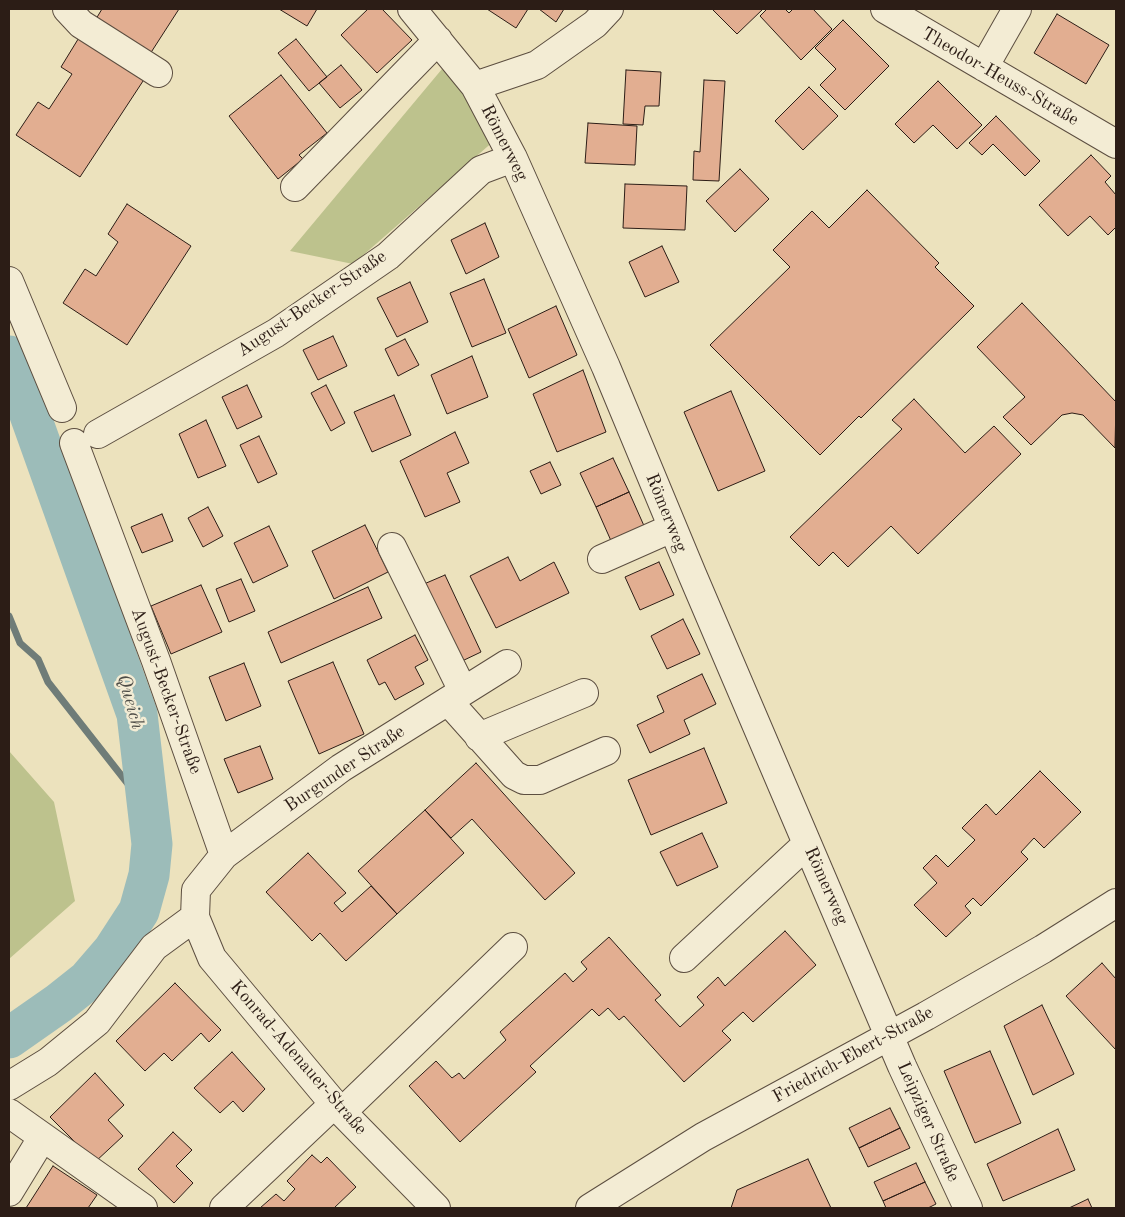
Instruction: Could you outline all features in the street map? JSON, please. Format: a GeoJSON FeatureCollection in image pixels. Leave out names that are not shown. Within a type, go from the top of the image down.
{"type":"FeatureCollection","features":[{"type":"Feature","properties":{"kind":"street"},"geometry":{"type":"LineString","coordinates":[[67,9],[81,24],[158,73]]}},
{"type":"Feature","properties":{"kind":"street","name":"Römerweg"},"geometry":{"type":"LineString","coordinates":[[412,9],[475,86],[513,158],[606,368],[672,528],[890,1036]]}},
{"type":"Feature","properties":{"kind":"street"},"geometry":{"type":"LineString","coordinates":[[475,86],[537,65],[595,24],[609,9]]}},
{"type":"Feature","properties":{"kind":"street","name":"Theodor-Heuss-Straße"},"geometry":{"type":"LineString","coordinates":[[885,9],[1116,144]]}},
{"type":"Feature","properties":{"kind":"street"},"geometry":{"type":"LineString","coordinates":[[984,67],[1016,9]]}},
{"type":"Feature","properties":{"kind":"street"},"geometry":{"type":"LineString","coordinates":[[295,187],[438,40]]}},
{"type":"Feature","properties":{"kind":"street","name":"August-Becker-Straße"},"geometry":{"type":"LineString","coordinates":[[224,855],[156,661],[86,438],[276,333],[388,256],[481,170],[513,158]]}},
{"type":"Feature","properties":{"kind":"street"},"geometry":{"type":"LineString","coordinates":[[9,281],[62,408]]}},
{"type":"Feature","properties":{"kind":"street"},"geometry":{"type":"LineString","coordinates":[[602,559],[672,528]]}},
{"type":"Feature","properties":{"kind":"street"},"geometry":{"type":"LineString","coordinates":[[392,547],[455,696],[480,737],[514,775],[524,780],[540,780],[606,751]]}},
{"type":"Feature","properties":{"kind":"street","name":"Burgunder Straße"},"geometry":{"type":"LineString","coordinates":[[196,890],[224,855],[341,768],[507,664]]}},
{"type":"Feature","properties":{"kind":"street"},"geometry":{"type":"LineString","coordinates":[[480,737],[584,694]]}},
{"type":"Feature","properties":{"kind":"street"},"geometry":{"type":"LineString","coordinates":[[684,958],[807,844]]}},
{"type":"Feature","properties":{"kind":"street","name":"Konrad-Adenauer-Straße"},"geometry":{"type":"LineString","coordinates":[[196,890],[195,917],[212,958],[338,1108],[436,1208]]}},
{"type":"Feature","properties":{"kind":"street","name":"Friedrich-Ebert-Straße"},"geometry":{"type":"LineString","coordinates":[[590,1208],[703,1137],[890,1036],[1043,949],[1116,903]]}},
{"type":"Feature","properties":{"kind":"street"},"geometry":{"type":"LineString","coordinates":[[9,1086],[48,1062],[97,1022],[154,947],[195,917]]}},
{"type":"Feature","properties":{"kind":"street"},"geometry":{"type":"LineString","coordinates":[[224,1208],[338,1108],[513,947]]}},
{"type":"Feature","properties":{"kind":"street","name":"Leipziger Straße"},"geometry":{"type":"LineString","coordinates":[[890,1036],[968,1208]]}},
{"type":"Feature","properties":{"kind":"street"},"geometry":{"type":"LineString","coordinates":[[9,1113],[143,1208]]}},
{"type":"Feature","properties":{"kind":"street"},"geometry":{"type":"LineString","coordinates":[[9,1192],[42,1138]]}},
{"type":"Feature","properties":{"kind":"green space"},"geometry":{"type":"Polygon","coordinates":[[[442,69],[461,88],[495,140],[353,264],[290,251],[442,69]]]}},
{"type":"Feature","properties":{"kind":"green space"},"geometry":{"type":"Polygon","coordinates":[[[9,751],[54,802],[75,901],[9,959],[9,751]]]}},
{"type":"Feature","properties":{"kind":"building"},"geometry":{"type":"Polygon","coordinates":[[[102,9],[179,9],[150,54],[96,19],[102,9]]]}},
{"type":"Feature","properties":{"kind":"building"},"geometry":{"type":"Polygon","coordinates":[[[279,9],[317,9],[307,26],[279,9]]]}},
{"type":"Feature","properties":{"kind":"building"},"geometry":{"type":"Polygon","coordinates":[[[368,9],[382,9],[412,40],[377,73],[341,35],[368,9]]]}},
{"type":"Feature","properties":{"kind":"building"},"geometry":{"type":"Polygon","coordinates":[[[487,9],[528,9],[516,28],[487,9]]]}},
{"type":"Feature","properties":{"kind":"building"},"geometry":{"type":"Polygon","coordinates":[[[539,9],[564,9],[556,22],[539,9]]]}},
{"type":"Feature","properties":{"kind":"building"},"geometry":{"type":"Polygon","coordinates":[[[712,9],[763,9],[737,34],[712,9]]]}},
{"type":"Feature","properties":{"kind":"building"},"geometry":{"type":"Polygon","coordinates":[[[767,9],[785,9],[789,13],[793,9],[813,9],[832,29],[801,60],[760,16],[767,9]]]}},
{"type":"Feature","properties":{"kind":"building"},"geometry":{"type":"Polygon","coordinates":[[[1057,14],[1109,45],[1086,84],[1034,53],[1057,14]]]}},
{"type":"Feature","properties":{"kind":"building"},"geometry":{"type":"Polygon","coordinates":[[[843,20],[889,66],[845,110],[820,85],[836,69],[815,48],[843,20]]]}},
{"type":"Feature","properties":{"kind":"building"},"geometry":{"type":"Polygon","coordinates":[[[80,36],[145,78],[80,177],[16,135],[38,102],[49,109],[72,74],[61,67],[80,36]]]}},
{"type":"Feature","properties":{"kind":"building"},"geometry":{"type":"Polygon","coordinates":[[[296,39],[327,77],[309,91],[278,53],[296,39]]]}},
{"type":"Feature","properties":{"kind":"building"},"geometry":{"type":"Polygon","coordinates":[[[341,65],[362,90],[340,108],[319,83],[341,65]]]}},
{"type":"Feature","properties":{"kind":"building"},"geometry":{"type":"Polygon","coordinates":[[[626,70],[661,72],[659,106],[645,106],[643,125],[623,124],[626,70]]]}},
{"type":"Feature","properties":{"kind":"building"},"geometry":{"type":"Polygon","coordinates":[[[281,75],[327,133],[299,155],[303,159],[278,179],[229,116],[281,75]]]}},
{"type":"Feature","properties":{"kind":"building"},"geometry":{"type":"Polygon","coordinates":[[[704,80],[725,81],[719,181],[693,180],[694,151],[700,152],[704,80]]]}},
{"type":"Feature","properties":{"kind":"building"},"geometry":{"type":"Polygon","coordinates":[[[938,81],[982,125],[957,149],[933,125],[914,143],[895,124],[938,81]]]}},
{"type":"Feature","properties":{"kind":"building"},"geometry":{"type":"Polygon","coordinates":[[[809,87],[838,116],[803,150],[775,121],[809,87]]]}},
{"type":"Feature","properties":{"kind":"building"},"geometry":{"type":"Polygon","coordinates":[[[996,116],[1040,161],[1025,176],[993,144],[982,155],[969,143],[996,116]]]}},
{"type":"Feature","properties":{"kind":"building"},"geometry":{"type":"Polygon","coordinates":[[[588,123],[637,126],[635,165],[585,163],[588,123]]]}},
{"type":"Feature","properties":{"kind":"building"},"geometry":{"type":"Polygon","coordinates":[[[1091,155],[1111,176],[1105,182],[1116,195],[1116,227],[1108,235],[1090,216],[1068,236],[1039,205],[1091,155]]]}},
{"type":"Feature","properties":{"kind":"building"},"geometry":{"type":"Polygon","coordinates":[[[740,169],[769,199],[735,232],[706,201],[740,169]]]}},
{"type":"Feature","properties":{"kind":"building"},"geometry":{"type":"Polygon","coordinates":[[[625,184],[687,186],[685,230],[623,228],[625,184]]]}},
{"type":"Feature","properties":{"kind":"building"},"geometry":{"type":"Polygon","coordinates":[[[867,190],[939,263],[935,267],[974,306],[861,418],[859,416],[820,455],[710,345],[790,267],[773,250],[812,211],[829,228],[867,190]]]}},
{"type":"Feature","properties":{"kind":"building"},"geometry":{"type":"Polygon","coordinates":[[[127,204],[191,246],[127,345],[63,303],[85,269],[96,276],[118,242],[108,234],[127,204]]]}},
{"type":"Feature","properties":{"kind":"building"},"geometry":{"type":"Polygon","coordinates":[[[485,223],[499,257],[466,274],[451,240],[485,223]]]}},
{"type":"Feature","properties":{"kind":"building"},"geometry":{"type":"Polygon","coordinates":[[[662,246],[679,282],[645,297],[629,262],[662,246]]]}},
{"type":"Feature","properties":{"kind":"building"},"geometry":{"type":"Polygon","coordinates":[[[484,279],[506,333],[472,347],[450,293],[484,279]]]}},
{"type":"Feature","properties":{"kind":"building"},"geometry":{"type":"Polygon","coordinates":[[[410,282],[428,322],[397,337],[377,298],[410,282]]]}},
{"type":"Feature","properties":{"kind":"building"},"geometry":{"type":"Polygon","coordinates":[[[1022,303],[1116,402],[1115,448],[1083,415],[1072,413],[1062,415],[1031,445],[1003,417],[1025,397],[977,347],[1022,303]]]}},
{"type":"Feature","properties":{"kind":"building"},"geometry":{"type":"Polygon","coordinates":[[[556,306],[577,355],[529,378],[508,329],[556,306]]]}},
{"type":"Feature","properties":{"kind":"building"},"geometry":{"type":"Polygon","coordinates":[[[333,336],[347,366],[318,380],[303,350],[333,336]]]}},
{"type":"Feature","properties":{"kind":"building"},"geometry":{"type":"Polygon","coordinates":[[[405,339],[419,365],[398,376],[385,349],[405,339]]]}},
{"type":"Feature","properties":{"kind":"building"},"geometry":{"type":"Polygon","coordinates":[[[472,356],[488,397],[447,414],[431,375],[472,356]]]}},
{"type":"Feature","properties":{"kind":"building"},"geometry":{"type":"Polygon","coordinates":[[[583,370],[606,432],[557,452],[533,394],[583,370]]]}},
{"type":"Feature","properties":{"kind":"building"},"geometry":{"type":"Polygon","coordinates":[[[247,385],[262,417],[237,429],[222,397],[247,385]]]}},
{"type":"Feature","properties":{"kind":"building"},"geometry":{"type":"Polygon","coordinates":[[[326,385],[345,423],[331,431],[311,393],[326,385]]]}},
{"type":"Feature","properties":{"kind":"building"},"geometry":{"type":"Polygon","coordinates":[[[731,391],[765,471],[718,491],[684,412],[731,391]]]}},
{"type":"Feature","properties":{"kind":"building"},"geometry":{"type":"Polygon","coordinates":[[[394,395],[411,435],[372,452],[354,412],[394,395]]]}},
{"type":"Feature","properties":{"kind":"building"},"geometry":{"type":"Polygon","coordinates":[[[914,399],[965,453],[994,426],[1021,454],[918,554],[891,526],[848,567],[833,552],[819,566],[790,537],[902,429],[892,420],[914,399]]]}},
{"type":"Feature","properties":{"kind":"building"},"geometry":{"type":"Polygon","coordinates":[[[206,420],[226,466],[198,478],[179,434],[206,420]]]}},
{"type":"Feature","properties":{"kind":"building"},"geometry":{"type":"Polygon","coordinates":[[[455,432],[469,463],[447,473],[460,502],[425,517],[400,461],[455,432]]]}},
{"type":"Feature","properties":{"kind":"building"},"geometry":{"type":"Polygon","coordinates":[[[259,436],[277,474],[258,483],[240,445],[259,436]]]}},
{"type":"Feature","properties":{"kind":"building"},"geometry":{"type":"Polygon","coordinates":[[[613,458],[629,492],[596,507],[580,473],[613,458]]]}},
{"type":"Feature","properties":{"kind":"building"},"geometry":{"type":"Polygon","coordinates":[[[550,462],[561,485],[541,494],[530,471],[550,462]]]}},
{"type":"Feature","properties":{"kind":"building"},"geometry":{"type":"Polygon","coordinates":[[[629,492],[645,528],[612,543],[596,507],[629,492]]]}},
{"type":"Feature","properties":{"kind":"building"},"geometry":{"type":"Polygon","coordinates":[[[208,507],[223,536],[203,547],[188,518],[208,507]]]}},
{"type":"Feature","properties":{"kind":"building"},"geometry":{"type":"Polygon","coordinates":[[[162,514],[173,541],[142,553],[131,527],[162,514]]]}},
{"type":"Feature","properties":{"kind":"building"},"geometry":{"type":"Polygon","coordinates":[[[365,525],[388,572],[334,599],[312,551],[365,525]]]}},
{"type":"Feature","properties":{"kind":"building"},"geometry":{"type":"Polygon","coordinates":[[[269,526],[288,566],[253,583],[234,543],[269,526]]]}},
{"type":"Feature","properties":{"kind":"building"},"geometry":{"type":"Polygon","coordinates":[[[508,557],[520,581],[554,562],[569,593],[496,628],[470,576],[508,557]]]}},
{"type":"Feature","properties":{"kind":"building"},"geometry":{"type":"Polygon","coordinates":[[[659,562],[674,595],[640,610],[625,577],[659,562]]]}},
{"type":"Feature","properties":{"kind":"building"},"geometry":{"type":"Polygon","coordinates":[[[445,575],[481,652],[460,662],[424,584],[445,575]]]}},
{"type":"Feature","properties":{"kind":"building"},"geometry":{"type":"Polygon","coordinates":[[[241,579],[255,611],[229,622],[216,589],[241,579]]]}},
{"type":"Feature","properties":{"kind":"building"},"geometry":{"type":"Polygon","coordinates":[[[201,585],[222,632],[171,654],[151,606],[201,585]]]}},
{"type":"Feature","properties":{"kind":"building"},"geometry":{"type":"Polygon","coordinates":[[[368,587],[382,618],[281,663],[268,632],[368,587]]]}},
{"type":"Feature","properties":{"kind":"building"},"geometry":{"type":"Polygon","coordinates":[[[683,619],[700,654],[667,669],[651,636],[683,619]]]}},
{"type":"Feature","properties":{"kind":"building"},"geometry":{"type":"Polygon","coordinates":[[[415,635],[428,660],[415,667],[424,684],[395,700],[385,682],[379,685],[367,660],[415,635]]]}},
{"type":"Feature","properties":{"kind":"building"},"geometry":{"type":"Polygon","coordinates":[[[333,662],[364,734],[319,754],[288,681],[333,662]]]}},
{"type":"Feature","properties":{"kind":"building"},"geometry":{"type":"Polygon","coordinates":[[[244,663],[261,706],[226,721],[209,677],[244,663]]]}},
{"type":"Feature","properties":{"kind":"building"},"geometry":{"type":"Polygon","coordinates":[[[702,674],[716,704],[684,720],[690,734],[650,753],[637,725],[664,712],[657,696],[702,674]]]}},
{"type":"Feature","properties":{"kind":"building"},"geometry":{"type":"Polygon","coordinates":[[[260,746],[273,779],[238,793],[224,759],[260,746]]]}},
{"type":"Feature","properties":{"kind":"building"},"geometry":{"type":"Polygon","coordinates":[[[704,748],[727,803],[651,835],[628,780],[704,748]]]}},
{"type":"Feature","properties":{"kind":"building"},"geometry":{"type":"Polygon","coordinates":[[[476,763],[575,873],[545,900],[472,819],[451,838],[425,810],[476,763]]]}},
{"type":"Feature","properties":{"kind":"building"},"geometry":{"type":"Polygon","coordinates":[[[1040,771],[1081,812],[1044,848],[1034,838],[1021,852],[1028,859],[981,906],[973,898],[965,906],[971,913],[946,937],[914,905],[937,883],[923,868],[936,855],[948,867],[975,840],[962,828],[986,804],[996,815],[1040,771]]]}},
{"type":"Feature","properties":{"kind":"building"},"geometry":{"type":"Polygon","coordinates":[[[425,810],[464,853],[397,914],[358,871],[425,810]]]}},
{"type":"Feature","properties":{"kind":"building"},"geometry":{"type":"Polygon","coordinates":[[[702,833],[718,867],[677,886],[660,852],[702,833]]]}},
{"type":"Feature","properties":{"kind":"building"},"geometry":{"type":"Polygon","coordinates":[[[308,853],[346,893],[334,903],[342,912],[371,886],[397,914],[346,961],[320,933],[312,941],[266,892],[308,853]]]}},
{"type":"Feature","properties":{"kind":"building"},"geometry":{"type":"Polygon","coordinates":[[[785,931],[816,965],[753,1022],[743,1012],[722,1031],[731,1040],[684,1082],[624,1016],[619,1020],[608,1008],[599,1016],[592,1009],[530,1066],[536,1072],[460,1142],[409,1086],[436,1061],[452,1078],[459,1073],[464,1079],[506,1040],[500,1032],[565,973],[573,982],[587,969],[581,962],[609,937],[661,995],[655,1000],[680,1027],[704,1005],[697,997],[718,977],[725,986],[785,931]]]}},
{"type":"Feature","properties":{"kind":"building"},"geometry":{"type":"Polygon","coordinates":[[[1102,963],[1116,979],[1116,1050],[1066,996],[1102,963]]]}},
{"type":"Feature","properties":{"kind":"building"},"geometry":{"type":"Polygon","coordinates":[[[175,983],[221,1030],[209,1042],[201,1033],[172,1061],[164,1053],[145,1071],[116,1041],[175,983]]]}},
{"type":"Feature","properties":{"kind":"building"},"geometry":{"type":"Polygon","coordinates":[[[1042,1005],[1074,1074],[1033,1095],[1004,1026],[1042,1005]]]}},
{"type":"Feature","properties":{"kind":"building"},"geometry":{"type":"Polygon","coordinates":[[[990,1051],[1021,1123],[975,1143],[944,1071],[990,1051]]]}},
{"type":"Feature","properties":{"kind":"building"},"geometry":{"type":"Polygon","coordinates":[[[232,1052],[265,1089],[243,1112],[233,1101],[220,1113],[194,1088],[232,1052]]]}},
{"type":"Feature","properties":{"kind":"building"},"geometry":{"type":"Polygon","coordinates":[[[95,1073],[124,1105],[108,1120],[123,1136],[95,1162],[50,1117],[95,1073]]]}},
{"type":"Feature","properties":{"kind":"building"},"geometry":{"type":"Polygon","coordinates":[[[890,1108],[900,1128],[859,1148],[849,1128],[890,1108]]]}},
{"type":"Feature","properties":{"kind":"building"},"geometry":{"type":"Polygon","coordinates":[[[900,1128],[910,1148],[868,1167],[859,1148],[900,1128]]]}},
{"type":"Feature","properties":{"kind":"building"},"geometry":{"type":"Polygon","coordinates":[[[1058,1129],[1075,1170],[1003,1201],[987,1164],[1058,1129]]]}},
{"type":"Feature","properties":{"kind":"building"},"geometry":{"type":"Polygon","coordinates":[[[173,1132],[192,1150],[176,1166],[193,1183],[174,1203],[138,1169],[173,1132]]]}},
{"type":"Feature","properties":{"kind":"building"},"geometry":{"type":"Polygon","coordinates":[[[312,1155],[321,1163],[327,1157],[356,1187],[334,1208],[260,1208],[276,1194],[284,1201],[295,1189],[287,1181],[312,1155]]]}},
{"type":"Feature","properties":{"kind":"building"},"geometry":{"type":"Polygon","coordinates":[[[808,1159],[831,1208],[731,1208],[737,1190],[808,1159]]]}},
{"type":"Feature","properties":{"kind":"building"},"geometry":{"type":"Polygon","coordinates":[[[916,1163],[925,1182],[883,1201],[874,1182],[916,1163]]]}},
{"type":"Feature","properties":{"kind":"building"},"geometry":{"type":"Polygon","coordinates":[[[53,1166],[97,1195],[88,1208],[26,1208],[53,1166]]]}},
{"type":"Feature","properties":{"kind":"building"},"geometry":{"type":"Polygon","coordinates":[[[925,1182],[936,1204],[928,1208],[886,1208],[883,1201],[925,1182]]]}},
{"type":"Feature","properties":{"kind":"building"},"geometry":{"type":"Polygon","coordinates":[[[1088,1199],[1092,1208],[1069,1208],[1088,1199]]]}},
{"type":"Feature","properties":{"kind":"waterway","name":"Queich"},"geometry":{"type":"LineString","coordinates":[[9,356],[137,714],[152,844],[149,875],[139,911],[113,951],[88,980],[9,1038]]}},
{"type":"Feature","properties":{"kind":"waterway"},"geometry":{"type":"LineString","coordinates":[[9,616],[20,643],[38,659],[48,682],[150,812]]}}]}
